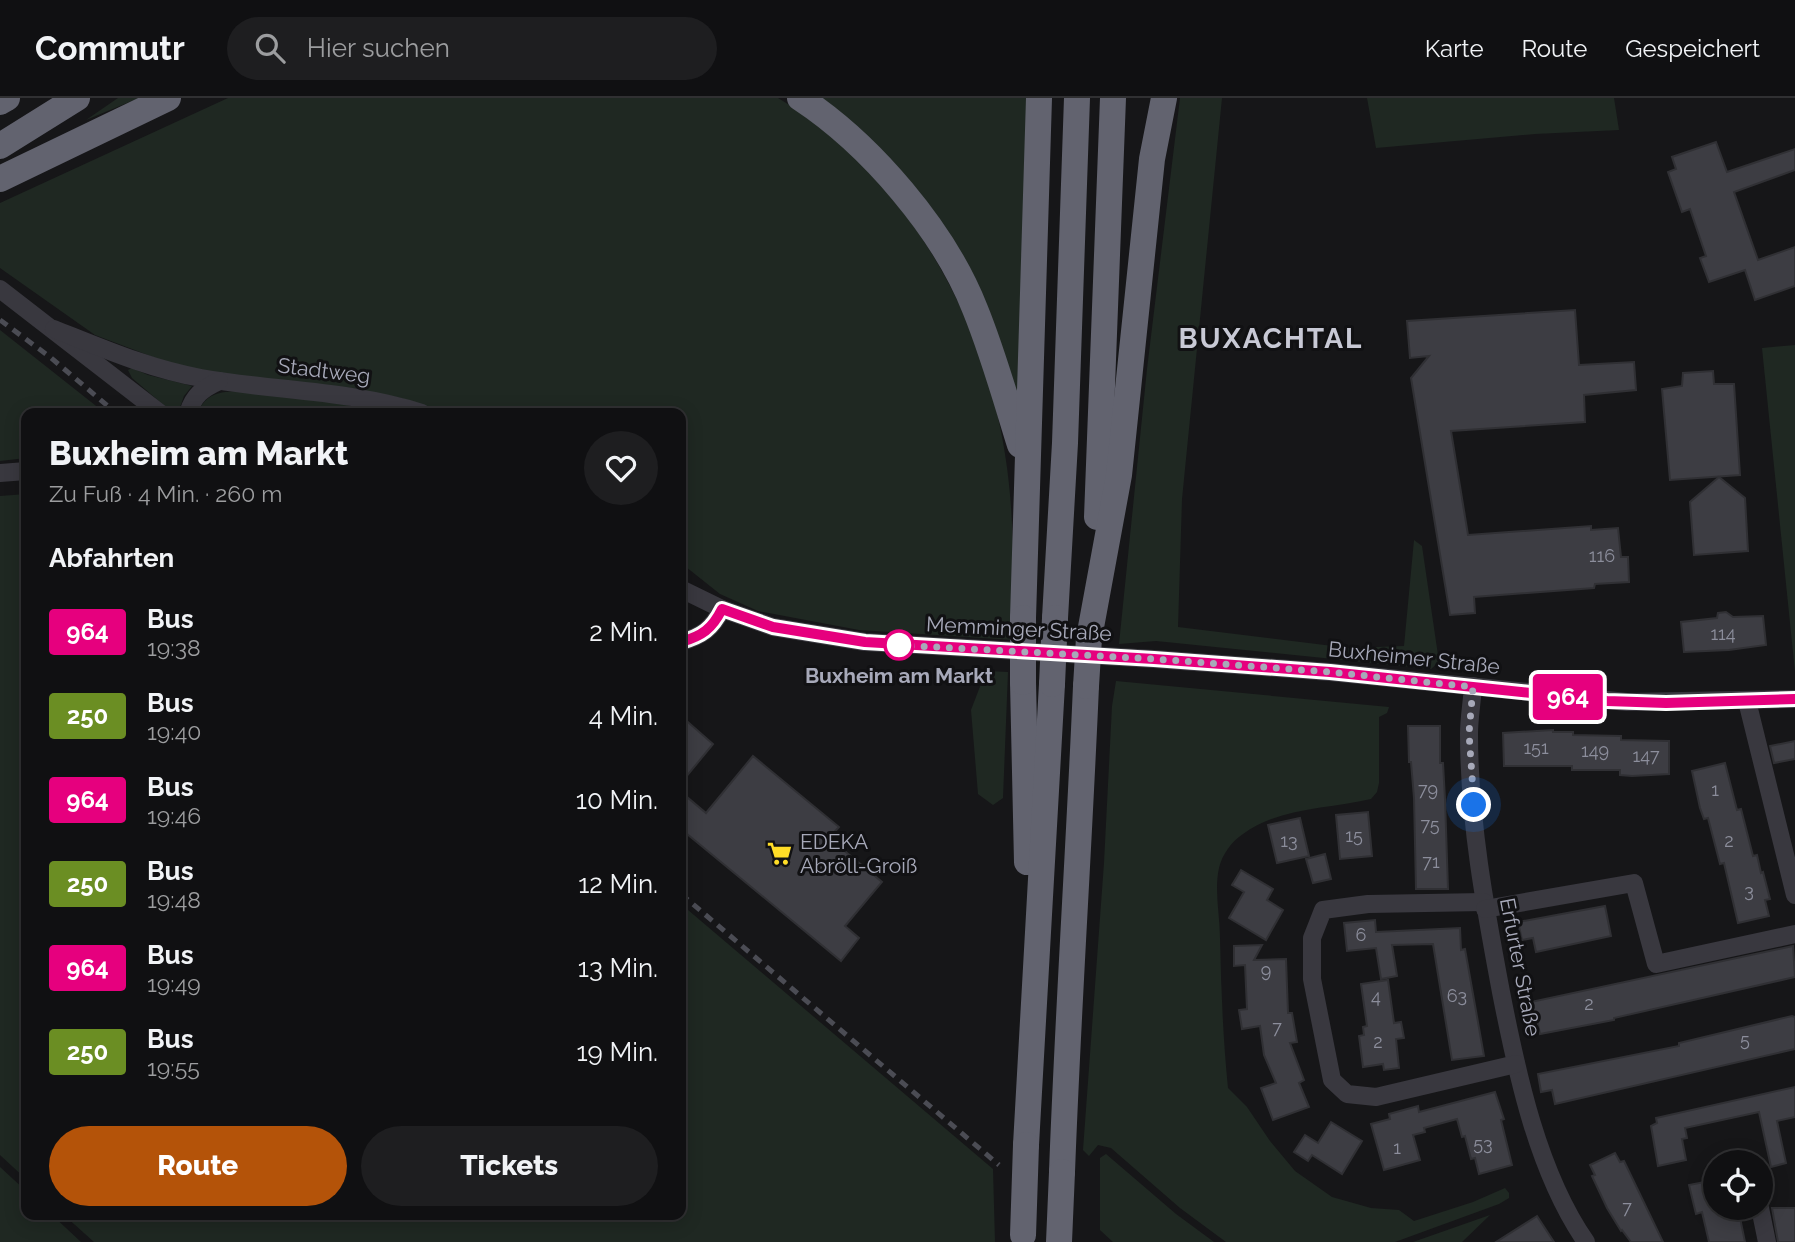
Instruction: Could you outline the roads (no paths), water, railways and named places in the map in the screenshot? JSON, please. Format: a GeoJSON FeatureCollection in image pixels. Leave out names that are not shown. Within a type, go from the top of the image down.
{"type":"FeatureCollection","features":[{"type":"Feature","properties":{"kind":"highway"},"geometry":{"type":"LineString","coordinates":[[0,102],[7,98]]}},
{"type":"Feature","properties":{"kind":"highway"},"geometry":{"type":"LineString","coordinates":[[0,146],[76,98]]}},
{"type":"Feature","properties":{"kind":"highway"},"geometry":{"type":"LineString","coordinates":[[0,179],[168,98]]}},
{"type":"Feature","properties":{"kind":"highway"},"geometry":{"type":"LineString","coordinates":[[800,98],[880,165],[913,205],[958,272],[978,317],[1027,465]]}},
{"type":"Feature","properties":{"kind":"highway"},"geometry":{"type":"LineString","coordinates":[[1034,972],[1025,816],[1023,618],[1039,98]]}},
{"type":"Feature","properties":{"kind":"highway"},"geometry":{"type":"LineString","coordinates":[[1023,1238],[1034,972],[1065,443],[1077,98]]}},
{"type":"Feature","properties":{"kind":"highway"},"geometry":{"type":"LineString","coordinates":[[1059,1242],[1067,1040],[1101,444],[1114,98]]}},
{"type":"Feature","properties":{"kind":"highway"},"geometry":{"type":"LineString","coordinates":[[1152,98],[1152,159]]}},
{"type":"Feature","properties":{"kind":"highway"},"geometry":{"type":"LineString","coordinates":[[1089,638],[1119,475],[1152,159],[1164,98]]}},
{"type":"Feature","properties":{"kind":"street","name":"Stadtweg"},"geometry":{"type":"LineString","coordinates":[[0,289],[154,408]]}},
{"type":"Feature","properties":{"kind":"street","name":"Stadtweg"},"geometry":{"type":"LineString","coordinates":[[54,329],[177,373],[219,381],[366,398],[403,408]]}},
{"type":"Feature","properties":{"kind":"street"},"geometry":{"type":"LineString","coordinates":[[190,408],[198,393],[219,381]]}},
{"type":"Feature","properties":{"kind":"street"},"geometry":{"type":"LineString","coordinates":[[0,473],[21,471]]}},
{"type":"Feature","properties":{"kind":"street","name":"Memminger Straße"},"geometry":{"type":"LineString","coordinates":[[686,591],[722,609],[773,627],[865,642],[1154,659]]}},
{"type":"Feature","properties":{"kind":"street"},"geometry":{"type":"LineString","coordinates":[[686,640],[702,635],[715,622],[722,609]]}},
{"type":"Feature","properties":{"kind":"street","name":"Buxheimer Straße"},"geometry":{"type":"LineString","coordinates":[[1154,659],[1330,672],[1627,702],[1795,699]]}},
{"type":"Feature","properties":{"kind":"street","name":"Erfurter Straße"},"geometry":{"type":"LineString","coordinates":[[1473,687],[1469,733],[1476,839],[1485,905],[1516,1064],[1548,1169],[1586,1242]]}},
{"type":"Feature","properties":{"kind":"street"},"geometry":{"type":"LineString","coordinates":[[1747,701],[1795,895]]}},
{"type":"Feature","properties":{"kind":"street"},"geometry":{"type":"LineString","coordinates":[[1516,1064],[1376,1097],[1347,1094],[1332,1080],[1312,979],[1312,938],[1323,910],[1368,904],[1485,905],[1634,883],[1656,964],[1795,934]]}},
{"type":"Feature","properties":{"kind":"street"},"geometry":{"type":"LineString","coordinates":[[1762,1220],[1767,1242]]}},
{"type":"Feature","properties":{"kind":"railway"},"geometry":{"type":"LineString","coordinates":[[0,320],[50,357],[110,408]]}},
{"type":"Feature","properties":{"kind":"railway"},"geometry":{"type":"LineString","coordinates":[[686,898],[999,1165]]}},
{"type":"Feature","properties":{"kind":"place","name":"Buxheim am Markt"},"geometry":{"type":"Point","coordinates":[899,645]}},
{"type":"Feature","properties":{"kind":"place","name":"EDEKA Abröll-Groiß"},"geometry":{"type":"Point","coordinates":[780,854]}},
{"type":"Feature","properties":{"kind":"district","name":"BUXACHTAL"},"geometry":{"type":"Point","coordinates":[1271,338]}}]}
